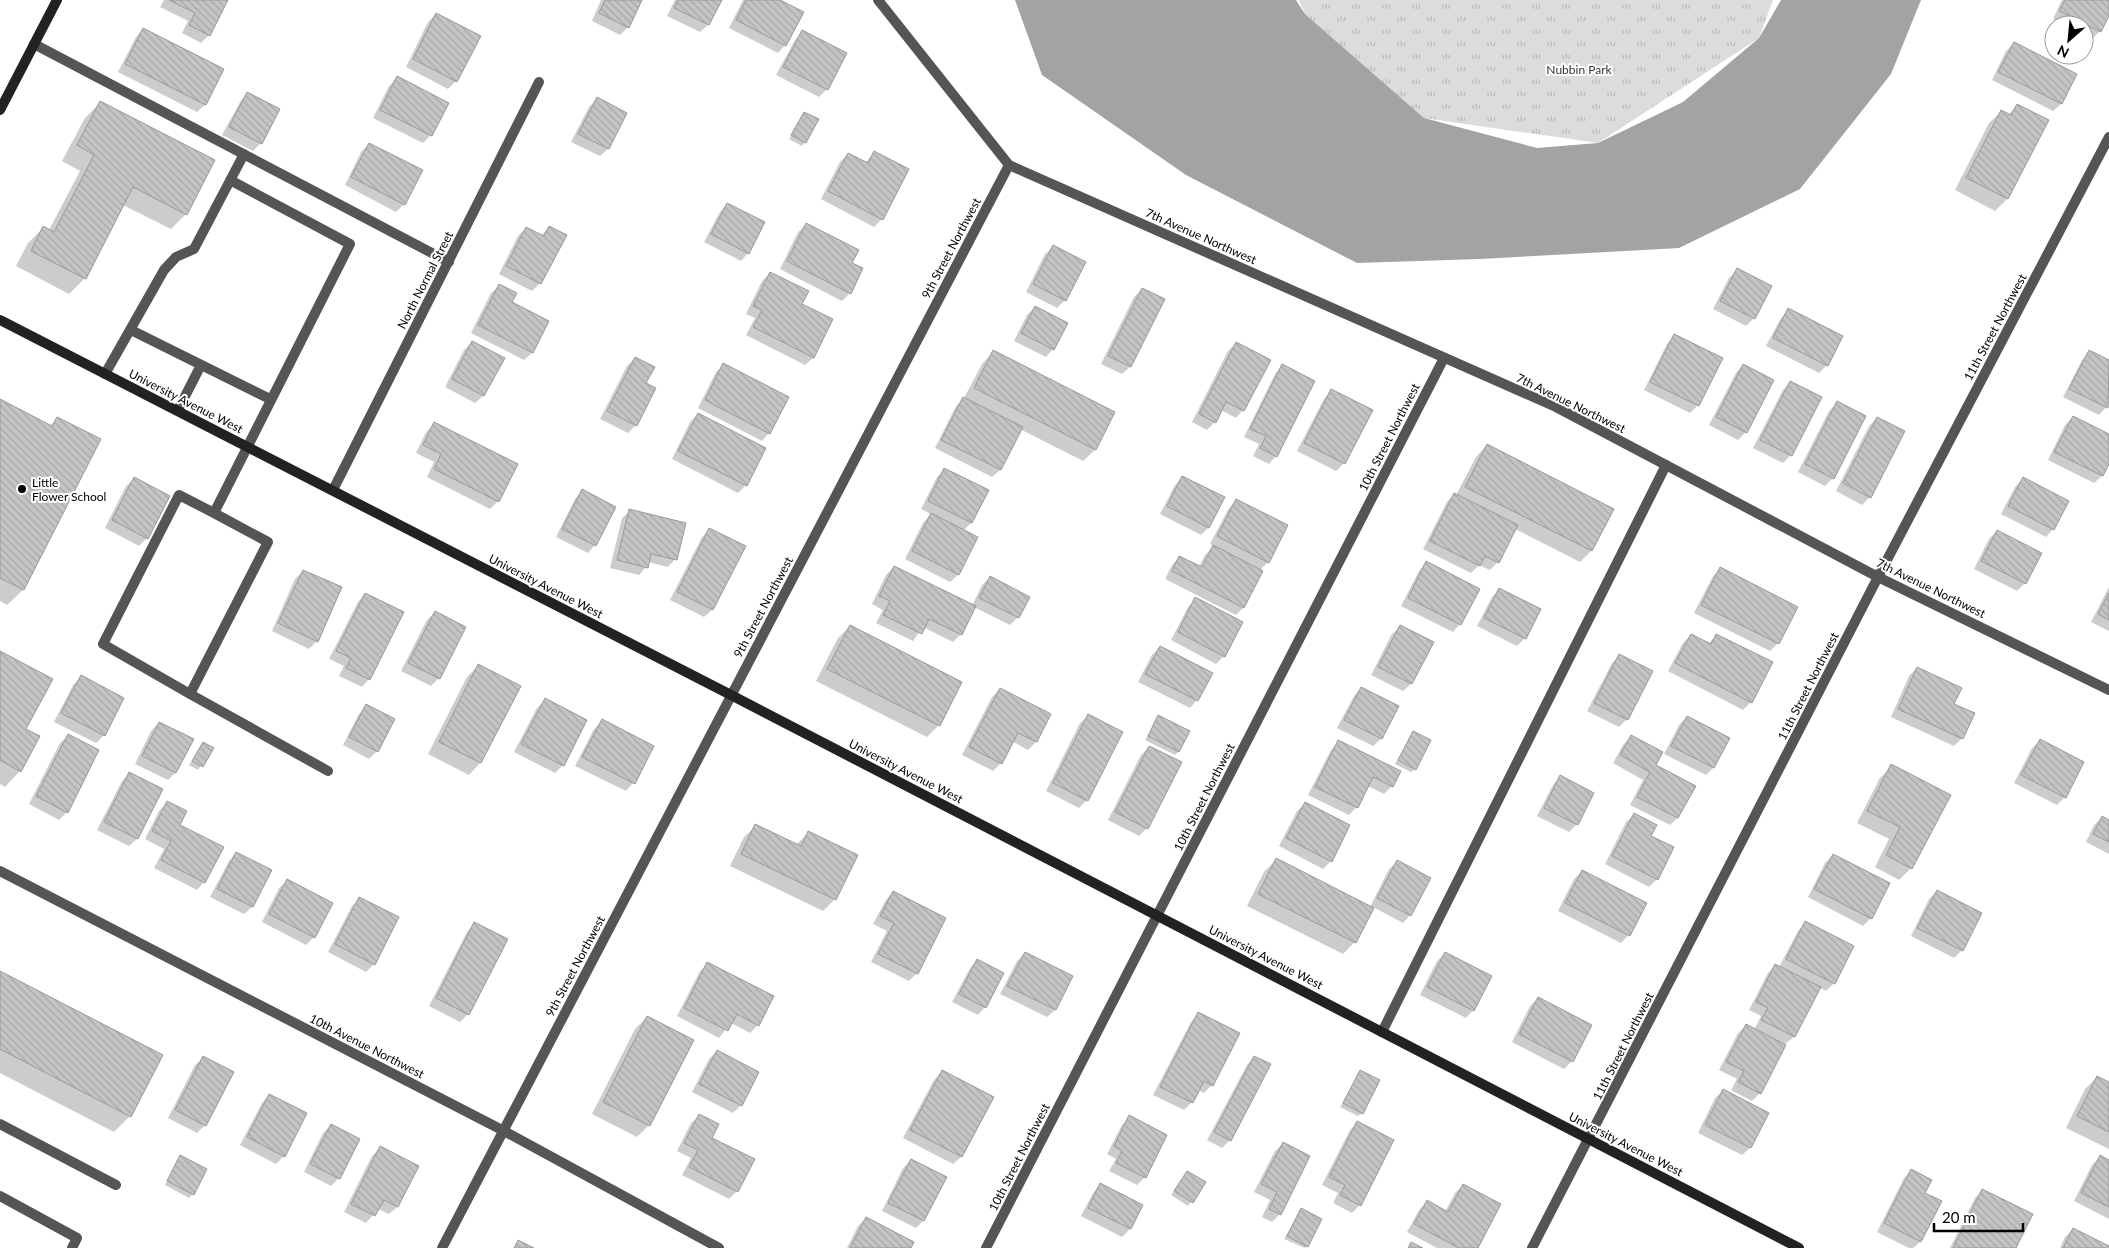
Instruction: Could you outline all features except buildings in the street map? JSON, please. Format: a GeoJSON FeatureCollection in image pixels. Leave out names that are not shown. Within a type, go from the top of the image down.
{"type":"FeatureCollection","features":[{"type":"Feature","properties":{"kind":"street"},"geometry":{"type":"LineString","coordinates":[[0,110],[57,0]]}},
{"type":"Feature","properties":{"kind":"street"},"geometry":{"type":"LineString","coordinates":[[878,0],[1009,165]]}},
{"type":"Feature","properties":{"kind":"street"},"geometry":{"type":"LineString","coordinates":[[34,44],[448,262]]}},
{"type":"Feature","properties":{"kind":"street","name":"North Normal Street"},"geometry":{"type":"LineString","coordinates":[[333,490],[539,82]]}},
{"type":"Feature","properties":{"kind":"street","name":"11th Street Northwest"},"geometry":{"type":"LineString","coordinates":[[1532,1248],[1590,1139],[1878,577],[2108,142]]}},
{"type":"Feature","properties":{"kind":"street"},"geometry":{"type":"LineString","coordinates":[[105,374],[164,270],[176,257],[194,249],[244,154]]}},
{"type":"Feature","properties":{"kind":"street","name":"7th Avenue Northwest"},"geometry":{"type":"LineString","coordinates":[[1009,165],[1556,407],[1878,577],[2109,690]]}},
{"type":"Feature","properties":{"kind":"street","name":"9th Street Northwest"},"geometry":{"type":"LineString","coordinates":[[442,1248],[1009,165]]}},
{"type":"Feature","properties":{"kind":"street"},"geometry":{"type":"LineString","coordinates":[[214,513],[350,244],[230,180]]}},
{"type":"Feature","properties":{"kind":"street","name":"University Avenue West"},"geometry":{"type":"LineString","coordinates":[[0,320],[731,695],[1799,1248]]}},
{"type":"Feature","properties":{"kind":"street"},"geometry":{"type":"LineString","coordinates":[[131,330],[270,399]]}},
{"type":"Feature","properties":{"kind":"street","name":"10th Street Northwest"},"geometry":{"type":"LineString","coordinates":[[986,1248],[1444,358]]}},
{"type":"Feature","properties":{"kind":"street"},"geometry":{"type":"LineString","coordinates":[[178,410],[201,364]]}},
{"type":"Feature","properties":{"kind":"street"},"geometry":{"type":"LineString","coordinates":[[1382,1032],[1666,465]]}},
{"type":"Feature","properties":{"kind":"street"},"geometry":{"type":"LineString","coordinates":[[190,694],[268,542],[179,495],[104,644],[190,694],[328,771]]}},
{"type":"Feature","properties":{"kind":"street","name":"10th Avenue Northwest"},"geometry":{"type":"LineString","coordinates":[[0,871],[504,1131],[719,1248]]}},
{"type":"Feature","properties":{"kind":"street"},"geometry":{"type":"LineString","coordinates":[[0,1124],[116,1185]]}},
{"type":"Feature","properties":{"kind":"street"},"geometry":{"type":"LineString","coordinates":[[0,1196],[76,1238],[72,1248]]}},
{"type":"Feature","properties":{"kind":"green space","name":"Nubbin Park"},"geometry":{"type":"Polygon","coordinates":[[[1299,0],[1773,0],[1759,38],[1598,143],[1424,118],[1305,14],[1299,0]]]}},
{"type":"Feature","properties":{"kind":"shaded area"},"geometry":{"type":"Polygon","coordinates":[[[1015,0],[1296,0],[1305,14],[1424,118],[1537,148],[1598,143],[1683,102],[1759,38],[1781,0],[1921,0],[1891,74],[1800,189],[1679,248],[1480,259],[1357,263],[1186,175],[1042,75],[1015,0]]]}},
{"type":"Feature","properties":{"kind":"place","name":"Little Flower School"},"geometry":{"type":"Point","coordinates":[22,489]}}]}
